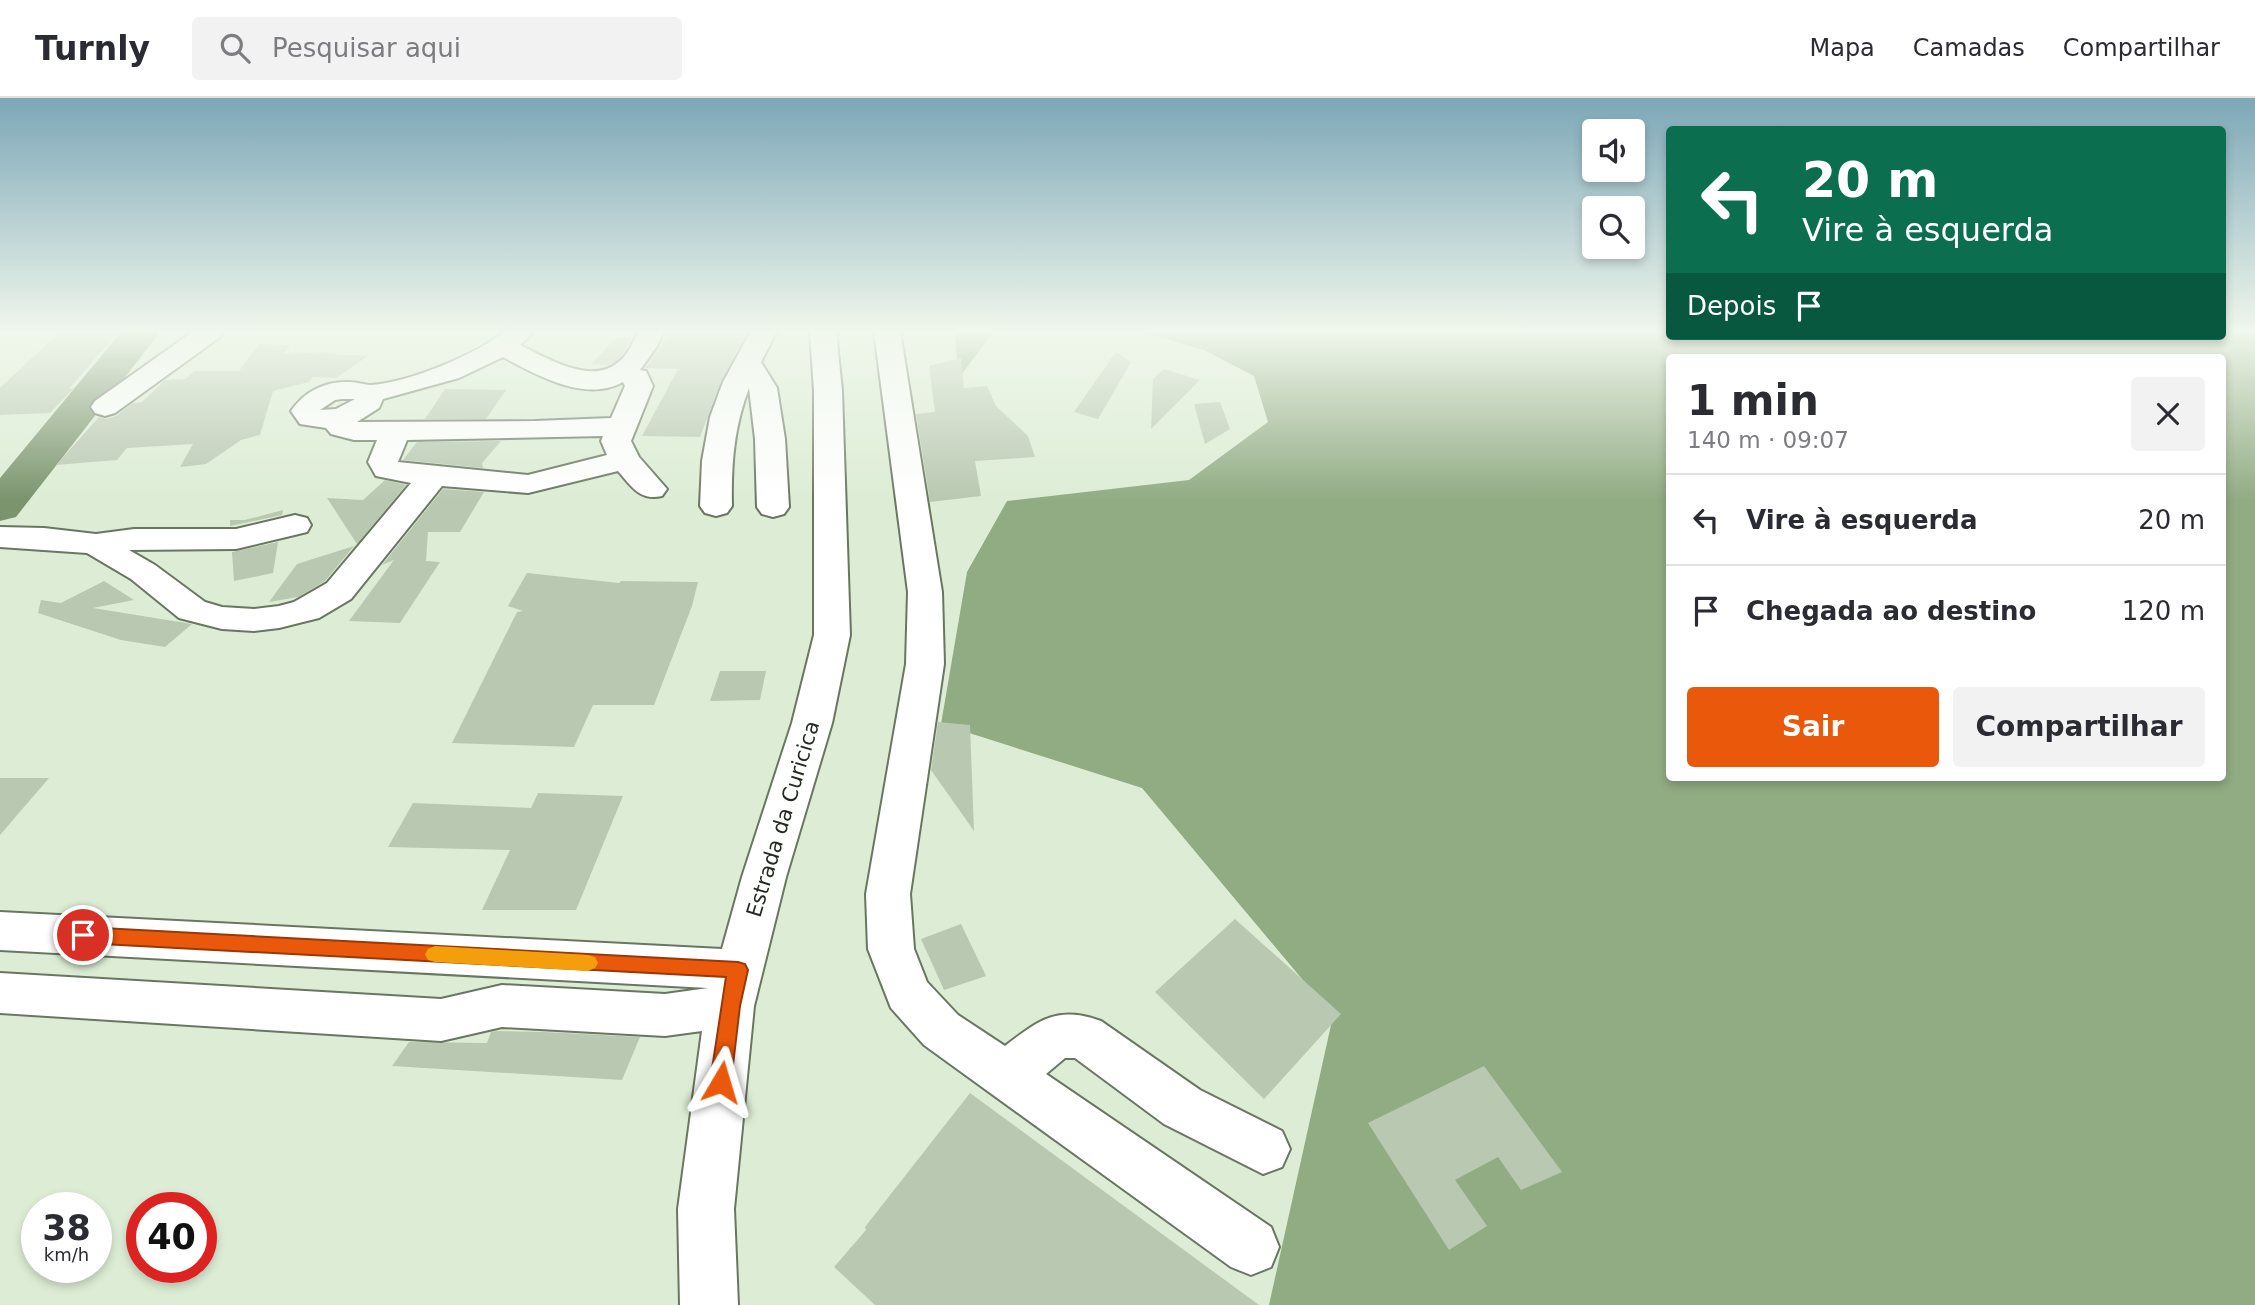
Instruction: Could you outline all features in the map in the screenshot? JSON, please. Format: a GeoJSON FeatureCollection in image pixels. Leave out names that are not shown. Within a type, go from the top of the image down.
{"type":"FeatureCollection","features":[{"type":"Feature","properties":{"kind":"street"},"geometry":{"type":"LineString","coordinates":[[105,407],[132,387]]}},
{"type":"Feature","properties":{"kind":"street"},"geometry":{"type":"LineString","coordinates":[[369,394],[369,402],[360,410],[344,417],[325,420],[310,418],[305,411],[309,403],[323,395],[341,390],[358,390],[369,394],[394,387]]}},
{"type":"Feature","properties":{"kind":"street"},"geometry":{"type":"LineString","coordinates":[[638,387],[616,441],[625,460],[651,489]]}},
{"type":"Feature","properties":{"kind":"street"},"geometry":{"type":"LineString","coordinates":[[716,506],[715,472],[726,411],[737,387]]}},
{"type":"Feature","properties":{"kind":"street"},"geometry":{"type":"LineString","coordinates":[[763,387],[770,439],[773,507]]}},
{"type":"Feature","properties":{"kind":"street","name":"Estrada da Curicica"},"geometry":{"type":"LineString","coordinates":[[709,1305],[706,1209],[734,988],[812,723],[832,635],[828,387]]}},
{"type":"Feature","properties":{"kind":"street"},"geometry":{"type":"LineString","coordinates":[[895,387],[925,592],[925,664],[888,894],[891,949],[908,994],[941,1030],[1251,1247]]}},
{"type":"Feature","properties":{"kind":"street"},"geometry":{"type":"LineString","coordinates":[[344,417],[340,424],[346,430],[621,426]]}},
{"type":"Feature","properties":{"kind":"street"},"geometry":{"type":"LineString","coordinates":[[395,431],[383,462],[387,469],[400,473],[528,484],[625,460]]}},
{"type":"Feature","properties":{"kind":"street"},"geometry":{"type":"LineString","coordinates":[[96,544],[143,572],[192,610],[222,618],[254,620],[279,617],[306,610],[339,591],[434,476]]}},
{"type":"Feature","properties":{"kind":"street"},"geometry":{"type":"LineString","coordinates":[[0,537],[44,538],[96,544],[134,539],[236,538],[295,525]]}},
{"type":"Feature","properties":{"kind":"street"},"geometry":{"type":"LineString","coordinates":[[0,930],[734,988]]}},
{"type":"Feature","properties":{"kind":"street"},"geometry":{"type":"LineString","coordinates":[[0,993],[441,1020],[502,1006],[665,1015],[734,988]]}},
{"type":"Feature","properties":{"kind":"street"},"geometry":{"type":"LineString","coordinates":[[1006,1076],[1055,1036],[1083,1036],[1182,1107],[1264,1149]]}},
{"type":"Feature","properties":{"kind":"green space"},"geometry":{"type":"Polygon","coordinates":[[[1257,387],[1666,387],[1666,781],[2226,781],[2226,387],[2255,387],[2255,1305],[1269,1305],[1333,1016],[1142,788],[941,724],[967,572],[1007,501],[1189,480],[1268,422],[1257,387]]]}},
{"type":"Feature","properties":{"kind":"building"},"geometry":{"type":"Polygon","coordinates":[[[157,387],[288,387],[273,391],[260,435],[241,440],[206,464],[180,467],[193,444],[127,448],[117,460],[56,465],[99,417],[106,419],[116,416],[133,403],[142,402],[157,387]]]}},
{"type":"Feature","properties":{"kind":"building"},"geometry":{"type":"Polygon","coordinates":[[[668,387],[719,387],[700,437],[642,436],[668,387]]]}},
{"type":"Feature","properties":{"kind":"building"},"geometry":{"type":"Polygon","coordinates":[[[932,387],[988,387],[996,406],[1028,436],[1035,457],[975,461],[981,496],[930,502],[916,414],[935,412],[932,387]]]}},
{"type":"Feature","properties":{"kind":"building"},"geometry":{"type":"Polygon","coordinates":[[[1091,387],[1116,387],[1098,419],[1074,412],[1091,387]]]}},
{"type":"Feature","properties":{"kind":"building"},"geometry":{"type":"Polygon","coordinates":[[[1153,387],[1193,387],[1151,429],[1153,387]]]}},
{"type":"Feature","properties":{"kind":"building"},"geometry":{"type":"Polygon","coordinates":[[[0,388],[74,388],[50,413],[0,415],[0,388]]]}},
{"type":"Feature","properties":{"kind":"building"},"geometry":{"type":"Polygon","coordinates":[[[445,389],[506,390],[486,419],[425,419],[445,389]]]}},
{"type":"Feature","properties":{"kind":"building"},"geometry":{"type":"Polygon","coordinates":[[[1220,402],[1230,429],[1205,444],[1194,404],[1220,402]]]}},
{"type":"Feature","properties":{"kind":"building"},"geometry":{"type":"Polygon","coordinates":[[[501,441],[482,463],[483,468],[403,460],[417,442],[501,441]]]}},
{"type":"Feature","properties":{"kind":"building"},"geometry":{"type":"Polygon","coordinates":[[[385,480],[406,485],[357,544],[327,498],[363,500],[385,480]]]}},
{"type":"Feature","properties":{"kind":"building"},"geometry":{"type":"Polygon","coordinates":[[[443,489],[484,492],[460,532],[428,532],[426,561],[440,562],[400,623],[349,621],[394,560],[382,565],[443,489]]]}},
{"type":"Feature","properties":{"kind":"building"},"geometry":{"type":"Polygon","coordinates":[[[283,510],[282,515],[230,526],[230,520],[245,520],[283,510]]]}},
{"type":"Feature","properties":{"kind":"building"},"geometry":{"type":"Polygon","coordinates":[[[278,542],[273,573],[234,581],[232,552],[278,542]]]}},
{"type":"Feature","properties":{"kind":"building"},"geometry":{"type":"Polygon","coordinates":[[[354,546],[325,581],[298,597],[269,602],[297,564],[354,546]]]}},
{"type":"Feature","properties":{"kind":"building"},"geometry":{"type":"Polygon","coordinates":[[[527,573],[619,583],[698,582],[692,606],[654,705],[593,705],[574,747],[452,743],[517,612],[523,611],[508,606],[527,573]]]}},
{"type":"Feature","properties":{"kind":"building"},"geometry":{"type":"Polygon","coordinates":[[[104,581],[134,600],[93,608],[192,624],[165,647],[121,640],[38,613],[41,600],[61,603],[104,581]]]}},
{"type":"Feature","properties":{"kind":"building"},"geometry":{"type":"Polygon","coordinates":[[[720,671],[766,671],[760,700],[710,701],[720,671]]]}},
{"type":"Feature","properties":{"kind":"building"},"geometry":{"type":"Polygon","coordinates":[[[938,722],[970,725],[974,831],[931,770],[938,722]]]}},
{"type":"Feature","properties":{"kind":"building"},"geometry":{"type":"Polygon","coordinates":[[[0,778],[49,778],[0,835],[0,778]]]}},
{"type":"Feature","properties":{"kind":"building"},"geometry":{"type":"Polygon","coordinates":[[[538,793],[623,796],[576,910],[482,910],[510,850],[388,847],[413,803],[531,808],[538,793]]]}},
{"type":"Feature","properties":{"kind":"building"},"geometry":{"type":"Polygon","coordinates":[[[1235,919],[1341,1014],[1264,1099],[1155,992],[1235,919]]]}},
{"type":"Feature","properties":{"kind":"building"},"geometry":{"type":"Polygon","coordinates":[[[961,924],[986,976],[944,990],[921,939],[961,924]]]}},
{"type":"Feature","properties":{"kind":"building"},"geometry":{"type":"Polygon","coordinates":[[[491,1032],[640,1037],[622,1080],[392,1066],[409,1042],[487,1043],[491,1032]]]}},
{"type":"Feature","properties":{"kind":"building"},"geometry":{"type":"Polygon","coordinates":[[[1484,1066],[1562,1172],[1521,1190],[1498,1157],[1455,1180],[1487,1226],[1449,1250],[1368,1123],[1484,1066]]]}},
{"type":"Feature","properties":{"kind":"building"},"geometry":{"type":"Polygon","coordinates":[[[970,1093],[1259,1305],[875,1305],[834,1267],[866,1230],[865,1227],[970,1093]]]}},
{"type":"Feature","properties":{"kind":"waterway"},"geometry":{"type":"LineString","coordinates":[[0,507],[97,387]]}},
{"type":"Feature","properties":{"kind":"slow traffic"},"geometry":{"type":"LineString","coordinates":[[435,954],[588,963]]}},
{"type":"Feature","properties":{"kind":"route"},"geometry":{"type":"LineString","coordinates":[[83,935],[738,970],[730,1006],[721,1082]]}}]}
